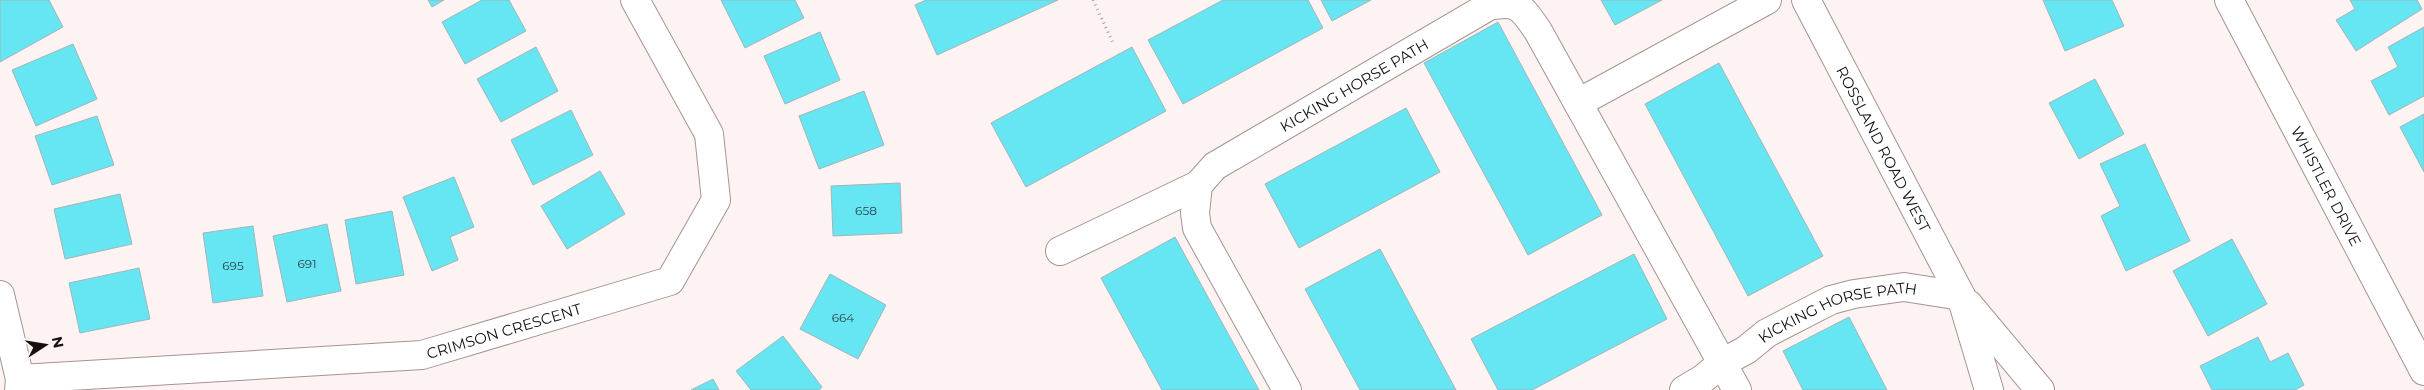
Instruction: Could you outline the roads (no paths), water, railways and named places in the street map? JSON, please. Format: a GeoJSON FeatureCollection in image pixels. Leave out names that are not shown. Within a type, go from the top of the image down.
{"type":"FeatureCollection","features":[{"type":"Feature","properties":{"kind":"street","name":"CRIMSON CRESCENT"},"geometry":{"type":"LineString","coordinates":[[20,385],[422,355],[670,281],[716,200],[709,134],[635,0]]}},
{"type":"Feature","properties":{"kind":"street"},"geometry":{"type":"LineString","coordinates":[[1578,103],[1767,0]]}},
{"type":"Feature","properties":{"kind":"street","name":"ROSSLAND ROAD WEST"},"geometry":{"type":"LineString","coordinates":[[1806,0],[1961,296],[1989,390]]}},
{"type":"Feature","properties":{"kind":"street","name":"WHISTLER DRIVE"},"geometry":{"type":"LineString","coordinates":[[2229,0],[2424,371]]}},
{"type":"Feature","properties":{"kind":"street","name":"KICKING HORSE PATH"},"geometry":{"type":"LineString","coordinates":[[1060,251],[1198,185],[1215,166],[1489,6],[1505,1],[1516,2],[1538,31],[1737,390]]}},
{"type":"Feature","properties":{"kind":"street"},"geometry":{"type":"LineString","coordinates":[[1198,185],[1195,213],[1197,228],[1287,390]]}},
{"type":"Feature","properties":{"kind":"street","name":"KICKING HORSE PATH"},"geometry":{"type":"LineString","coordinates":[[1684,390],[1704,378],[1722,363],[1746,350],[1767,333],[1831,300],[1854,294],[1904,287],[1961,296]]}},
{"type":"Feature","properties":{"kind":"street"},"geometry":{"type":"LineString","coordinates":[[0,295],[20,385]]}},
{"type":"Feature","properties":{"kind":"street","name":"ROSSLAND ROAD WEST"},"geometry":{"type":"LineString","coordinates":[[1961,296],[2040,390]]}}]}
